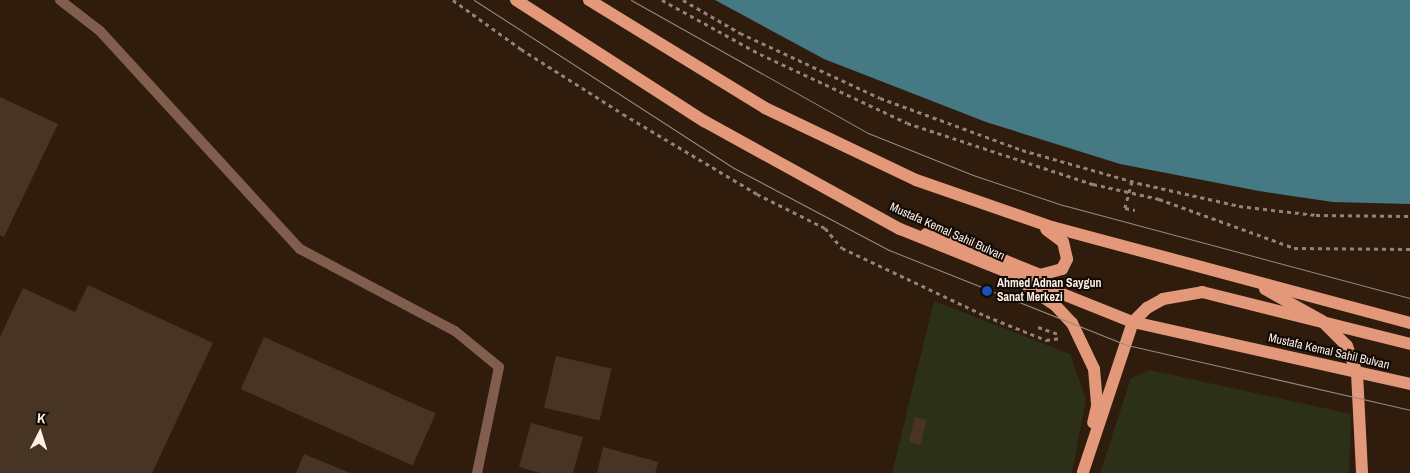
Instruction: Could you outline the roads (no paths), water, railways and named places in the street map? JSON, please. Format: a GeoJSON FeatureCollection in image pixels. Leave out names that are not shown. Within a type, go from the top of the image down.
{"type":"FeatureCollection","features":[{"type":"Feature","properties":{"kind":"main road","name":"Mustafa Kemal Sahil Bulvarı"},"geometry":{"type":"LineString","coordinates":[[516,0],[704,121],[900,228],[1007,273],[1133,322],[1410,384]]}},
{"type":"Feature","properties":{"kind":"main road"},"geometry":{"type":"LineString","coordinates":[[589,0],[765,108],[916,180],[1024,217],[1410,323]]}},
{"type":"Feature","properties":{"kind":"main road"},"geometry":{"type":"LineString","coordinates":[[900,228],[952,238],[1040,275],[1062,269],[1068,251],[1063,242],[1024,217]]}},
{"type":"Feature","properties":{"kind":"main road"},"geometry":{"type":"LineString","coordinates":[[1226,272],[1289,300],[1322,321],[1347,346],[1357,373],[1362,473]]}},
{"type":"Feature","properties":{"kind":"main road"},"geometry":{"type":"LineString","coordinates":[[1007,273],[1055,305],[1072,323],[1094,369],[1097,406],[1083,473]]}},
{"type":"Feature","properties":{"kind":"main road"},"geometry":{"type":"LineString","coordinates":[[1083,473],[1133,322],[1147,308],[1163,299],[1202,292],[1410,344]]}},
{"type":"Feature","properties":{"kind":"lane"},"geometry":{"type":"LineString","coordinates":[[60,0],[100,31],[300,249],[455,331],[499,367],[477,473]]}},
{"type":"Feature","properties":{"kind":"water"},"geometry":{"type":"Polygon","coordinates":[[[715,0],[1410,0],[1410,204],[1333,202],[1259,191],[1120,164],[986,122],[824,59],[715,0]]]}},
{"type":"Feature","properties":{"kind":"tram line"},"geometry":{"type":"LineString","coordinates":[[474,0],[732,167],[889,250],[1127,345],[1410,410]]}},
{"type":"Feature","properties":{"kind":"tram line"},"geometry":{"type":"LineString","coordinates":[[631,0],[868,133],[973,175],[1059,204],[1410,298]]}},
{"type":"Feature","properties":{"kind":"place","name":"Ahmed Adnan Saygun Sanat Merkezi"},"geometry":{"type":"Point","coordinates":[987,291]}}]}
